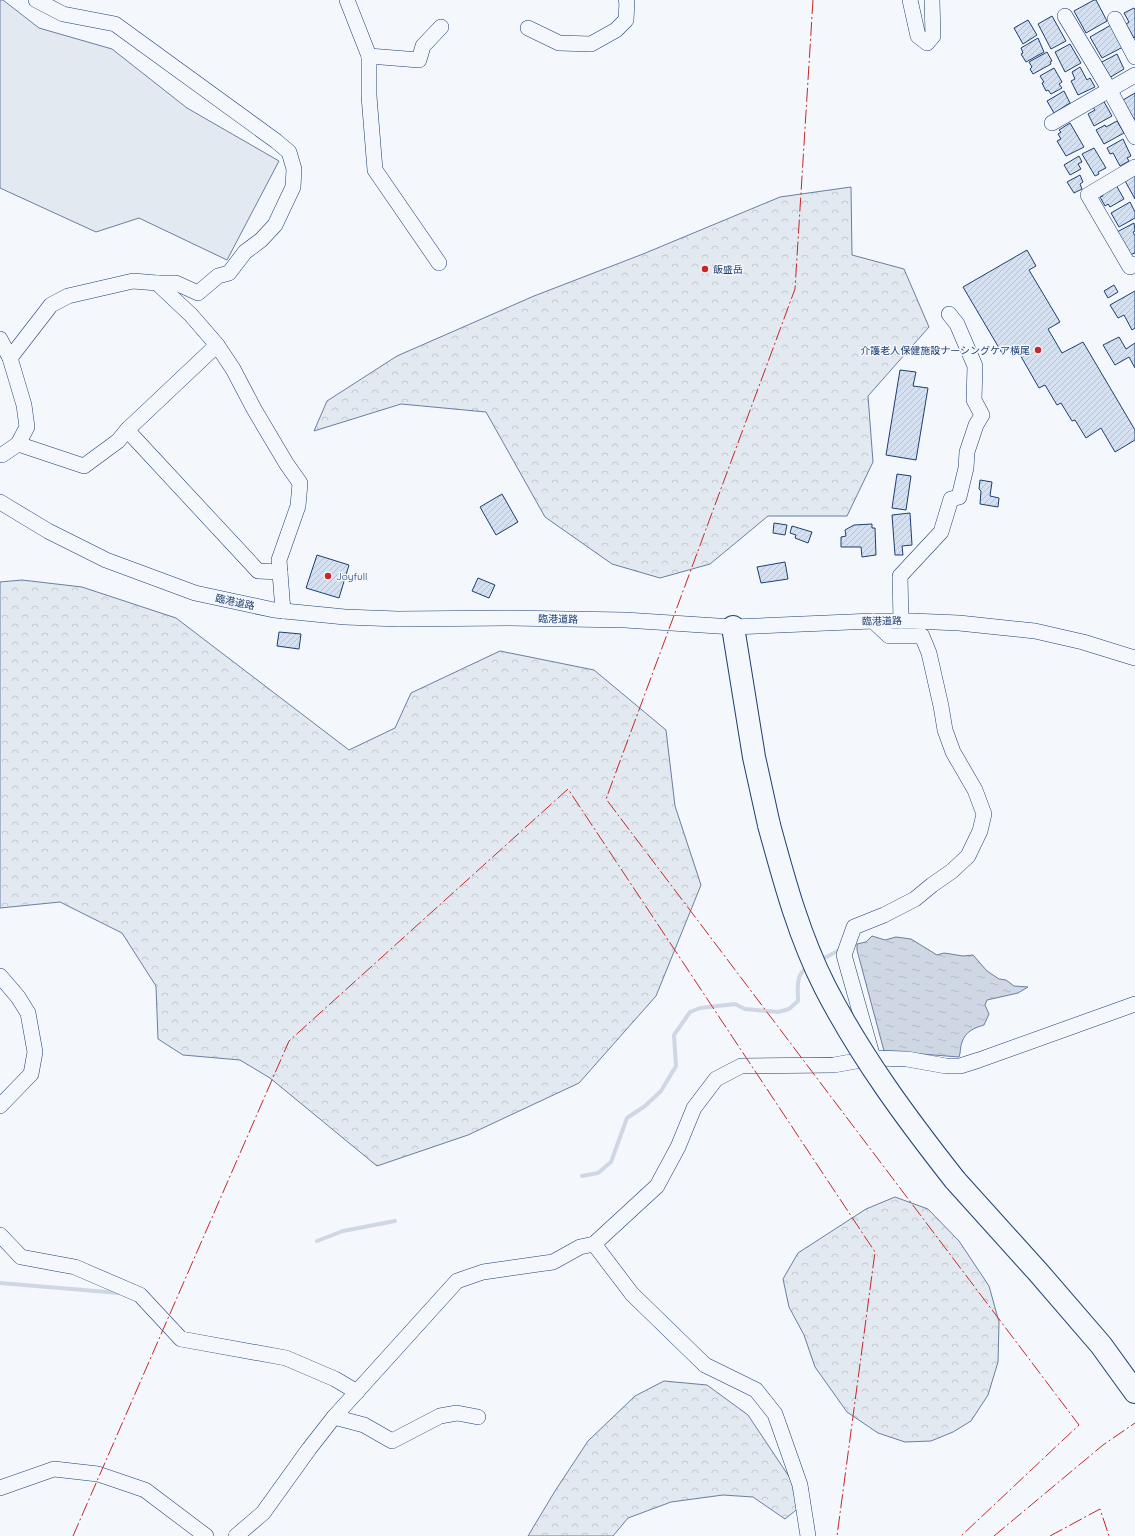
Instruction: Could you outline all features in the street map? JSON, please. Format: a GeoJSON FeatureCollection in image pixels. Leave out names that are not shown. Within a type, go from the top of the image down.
{"type":"FeatureCollection","features":[{"type":"Feature","properties":{"kind":"highway"},"geometry":{"type":"LineString","coordinates":[[733,627],[754,757],[769,825],[786,888],[803,937],[825,986],[853,1038],[885,1088],[955,1180],[1101,1345],[1135,1392]]}},
{"type":"Feature","properties":{"kind":"street"},"geometry":{"type":"LineString","coordinates":[[10,358],[51,305],[68,296],[133,281],[157,284],[176,283],[198,293],[218,276],[229,273],[245,252],[261,240],[275,225],[293,186],[294,169],[289,152],[116,24],[64,14],[36,0]]}},
{"type":"Feature","properties":{"kind":"street"},"geometry":{"type":"LineString","coordinates":[[347,0],[369,56],[369,96],[375,170],[439,263]]}},
{"type":"Feature","properties":{"kind":"street"},"geometry":{"type":"LineString","coordinates":[[528,28],[559,43],[591,44],[616,30],[626,20],[626,0]]}},
{"type":"Feature","properties":{"kind":"street"},"geometry":{"type":"LineString","coordinates":[[910,0],[918,36],[927,43],[933,36],[932,0]]}},
{"type":"Feature","properties":{"kind":"street"},"geometry":{"type":"LineString","coordinates":[[1065,16],[1109,89],[1135,137]]}},
{"type":"Feature","properties":{"kind":"street"},"geometry":{"type":"LineString","coordinates":[[1115,19],[1135,57]]}},
{"type":"Feature","properties":{"kind":"street"},"geometry":{"type":"LineString","coordinates":[[369,56],[419,60],[423,46],[441,27]]}},
{"type":"Feature","properties":{"kind":"street"},"geometry":{"type":"LineString","coordinates":[[1052,123],[1135,75]]}},
{"type":"Feature","properties":{"kind":"street"},"geometry":{"type":"LineString","coordinates":[[1135,167],[1088,195],[1130,267],[1135,264]]}},
{"type":"Feature","properties":{"kind":"street"},"geometry":{"type":"LineString","coordinates":[[157,284],[191,315],[217,345],[233,369],[254,409],[286,463],[300,483],[298,506],[279,560],[283,611]]}},
{"type":"Feature","properties":{"kind":"street"},"geometry":{"type":"LineString","coordinates":[[901,621],[900,576],[941,532],[951,499],[959,497],[966,468],[967,452],[976,425],[982,415],[974,400],[974,366],[957,324],[949,314]]}},
{"type":"Feature","properties":{"kind":"street"},"geometry":{"type":"LineString","coordinates":[[0,339],[10,358],[24,405],[27,427],[18,444],[2,455]]}},
{"type":"Feature","properties":{"kind":"street"},"geometry":{"type":"LineString","coordinates":[[18,444],[84,466],[118,441],[127,430],[217,345]]}},
{"type":"Feature","properties":{"kind":"street"},"geometry":{"type":"LineString","coordinates":[[127,430],[258,572],[280,572]]}},
{"type":"Feature","properties":{"kind":"street","name":"臨港道路"},"geometry":{"type":"LineString","coordinates":[[0,502],[48,531],[106,560],[195,593],[274,610],[345,617],[398,619],[509,618],[624,620],[733,627],[873,621],[959,623],[1035,631],[1082,642],[1135,658]]}},
{"type":"Feature","properties":{"kind":"street"},"geometry":{"type":"LineString","coordinates":[[873,621],[889,636],[922,636],[929,653],[945,730],[953,752],[975,790],[984,814],[980,831],[968,856],[952,871],[915,899],[884,915],[854,927],[844,956],[873,1058]]}},
{"type":"Feature","properties":{"kind":"street"},"geometry":{"type":"LineString","coordinates":[[0,976],[28,1013],[35,1052],[30,1074],[0,1106]]}},
{"type":"Feature","properties":{"kind":"street"},"geometry":{"type":"LineString","coordinates":[[236,1536],[263,1513],[334,1417],[457,1281],[483,1272],[553,1262],[580,1248],[594,1244],[657,1186],[678,1147],[694,1108],[716,1078],[741,1066],[834,1065],[873,1058],[907,1059],[946,1066],[960,1066],[1135,1004]]}},
{"type":"Feature","properties":{"kind":"street"},"geometry":{"type":"LineString","coordinates":[[0,1234],[21,1257],[75,1267],[140,1295],[181,1339],[286,1358],[335,1379],[357,1392]]}},
{"type":"Feature","properties":{"kind":"street"},"geometry":{"type":"LineString","coordinates":[[594,1244],[632,1294],[706,1365],[756,1390],[775,1414],[800,1485],[808,1536]]}},
{"type":"Feature","properties":{"kind":"street"},"geometry":{"type":"LineString","coordinates":[[334,1417],[364,1425],[392,1441],[440,1416],[457,1413],[478,1417]]}},
{"type":"Feature","properties":{"kind":"street"},"geometry":{"type":"LineString","coordinates":[[0,1488],[54,1469],[98,1474],[145,1490],[206,1536]]}},
{"type":"Feature","properties":{"kind":"green space"},"geometry":{"type":"Polygon","coordinates":[[[0,0],[3,0],[39,28],[112,49],[187,108],[279,161],[227,260],[139,218],[96,232],[0,188],[0,0]]]}},
{"type":"Feature","properties":{"kind":"green space"},"geometry":{"type":"Polygon","coordinates":[[[851,187],[852,255],[904,269],[929,327],[868,396],[873,462],[847,516],[768,516],[710,564],[660,578],[612,564],[545,517],[486,412],[401,404],[314,431],[327,401],[397,356],[534,296],[643,254],[780,197],[851,187]]]}},
{"type":"Feature","properties":{"kind":"green space"},"geometry":{"type":"Polygon","coordinates":[[[22,580],[82,587],[176,618],[349,750],[395,728],[411,693],[500,651],[594,670],[666,730],[675,806],[701,885],[656,996],[579,1083],[468,1135],[377,1166],[270,1078],[240,1060],[183,1055],[158,1039],[156,986],[122,933],[60,902],[0,908],[0,582],[22,580]]]}},
{"type":"Feature","properties":{"kind":"green space"},"geometry":{"type":"Polygon","coordinates":[[[895,1197],[928,1209],[959,1241],[989,1286],[999,1322],[998,1362],[988,1395],[971,1421],[953,1432],[931,1441],[905,1442],[878,1433],[847,1412],[815,1367],[804,1335],[789,1307],[783,1279],[798,1253],[866,1209],[895,1197]]]}},
{"type":"Feature","properties":{"kind":"green space"},"geometry":{"type":"Polygon","coordinates":[[[664,1381],[707,1385],[748,1415],[806,1502],[785,1519],[753,1497],[723,1495],[671,1502],[628,1518],[613,1536],[528,1536],[555,1491],[588,1441],[635,1396],[664,1381]]]}},
{"type":"Feature","properties":{"kind":"water"},"geometry":{"type":"Polygon","coordinates":[[[872,936],[885,940],[896,937],[911,939],[937,955],[944,953],[963,956],[973,955],[987,971],[999,979],[1006,980],[1014,986],[1028,987],[1018,993],[987,1000],[985,1005],[989,1014],[984,1025],[974,1029],[966,1035],[961,1044],[959,1057],[884,1051],[857,950],[857,944],[866,942],[872,936]]]}},
{"type":"Feature","properties":{"kind":"building"},"geometry":{"type":"Polygon","coordinates":[[[1096,0],[1107,21],[1086,33],[1074,11],[1096,0]]]}},
{"type":"Feature","properties":{"kind":"building"},"geometry":{"type":"Polygon","coordinates":[[[1134,8],[1134,38],[1126,24],[1129,22],[1124,13],[1134,8]]]}},
{"type":"Feature","properties":{"kind":"building"},"geometry":{"type":"Polygon","coordinates":[[[1052,16],[1066,41],[1051,49],[1038,24],[1052,16]]]}},
{"type":"Feature","properties":{"kind":"building"},"geometry":{"type":"Polygon","coordinates":[[[1028,20],[1037,35],[1023,44],[1014,28],[1028,20]]]}},
{"type":"Feature","properties":{"kind":"building"},"geometry":{"type":"Polygon","coordinates":[[[1111,25],[1123,47],[1102,58],[1090,37],[1111,25]]]}},
{"type":"Feature","properties":{"kind":"building"},"geometry":{"type":"Polygon","coordinates":[[[1038,38],[1044,52],[1026,62],[1021,54],[1023,53],[1021,48],[1038,38]]]}},
{"type":"Feature","properties":{"kind":"building"},"geometry":{"type":"Polygon","coordinates":[[[1070,44],[1081,63],[1065,72],[1055,52],[1070,44]]]}},
{"type":"Feature","properties":{"kind":"building"},"geometry":{"type":"Polygon","coordinates":[[[1047,52],[1052,61],[1050,62],[1051,64],[1033,74],[1030,69],[1032,67],[1029,62],[1047,52]]]}},
{"type":"Feature","properties":{"kind":"building"},"geometry":{"type":"Polygon","coordinates":[[[1117,54],[1124,69],[1109,78],[1100,63],[1117,54]]]}},
{"type":"Feature","properties":{"kind":"building"},"geometry":{"type":"Polygon","coordinates":[[[1080,67],[1087,80],[1090,78],[1095,87],[1078,95],[1071,81],[1075,79],[1072,72],[1080,67]]]}},
{"type":"Feature","properties":{"kind":"building"},"geometry":{"type":"Polygon","coordinates":[[[1054,68],[1062,82],[1059,84],[1062,88],[1051,94],[1048,90],[1046,91],[1042,83],[1044,82],[1040,76],[1054,68]]]}},
{"type":"Feature","properties":{"kind":"building"},"geometry":{"type":"Polygon","coordinates":[[[1064,91],[1070,103],[1054,113],[1047,101],[1064,91]]]}},
{"type":"Feature","properties":{"kind":"building"},"geometry":{"type":"Polygon","coordinates":[[[1135,93],[1135,121],[1123,100],[1135,93]]]}},
{"type":"Feature","properties":{"kind":"building"},"geometry":{"type":"Polygon","coordinates":[[[1103,100],[1112,116],[1094,126],[1088,114],[1095,110],[1092,106],[1103,100]]]}},
{"type":"Feature","properties":{"kind":"building"},"geometry":{"type":"Polygon","coordinates":[[[1117,121],[1124,133],[1104,144],[1096,130],[1117,121]]]}},
{"type":"Feature","properties":{"kind":"building"},"geometry":{"type":"Polygon","coordinates":[[[1070,123],[1084,147],[1066,156],[1057,141],[1061,139],[1058,134],[1061,132],[1059,130],[1070,123]]]}},
{"type":"Feature","properties":{"kind":"building"},"geometry":{"type":"Polygon","coordinates":[[[1123,139],[1131,156],[1127,158],[1129,161],[1120,166],[1113,153],[1110,154],[1107,148],[1123,139]]]}},
{"type":"Feature","properties":{"kind":"building"},"geometry":{"type":"Polygon","coordinates":[[[1094,148],[1106,168],[1098,172],[1099,174],[1095,176],[1082,154],[1094,148]]]}},
{"type":"Feature","properties":{"kind":"building"},"geometry":{"type":"Polygon","coordinates":[[[1079,156],[1082,162],[1078,164],[1081,169],[1070,175],[1064,165],[1079,156]]]}},
{"type":"Feature","properties":{"kind":"building"},"geometry":{"type":"Polygon","coordinates":[[[1080,175],[1083,182],[1080,184],[1082,189],[1074,193],[1067,182],[1080,175]]]}},
{"type":"Feature","properties":{"kind":"building"},"geometry":{"type":"Polygon","coordinates":[[[1135,175],[1135,199],[1124,179],[1135,175]]]}},
{"type":"Feature","properties":{"kind":"building"},"geometry":{"type":"Polygon","coordinates":[[[1116,185],[1124,199],[1110,207],[1108,204],[1105,206],[1100,197],[1103,196],[1102,193],[1116,185]]]}},
{"type":"Feature","properties":{"kind":"building"},"geometry":{"type":"Polygon","coordinates":[[[1130,202],[1135,212],[1135,218],[1119,227],[1111,213],[1130,202]]]}},
{"type":"Feature","properties":{"kind":"building"},"geometry":{"type":"Polygon","coordinates":[[[1134,223],[1135,231],[1133,232],[1135,236],[1135,253],[1130,255],[1117,232],[1134,223]]]}},
{"type":"Feature","properties":{"kind":"building","name":"介護老人保健施設ナーシングケア横尾"},"geometry":{"type":"Polygon","coordinates":[[[1027,250],[1036,266],[1029,270],[1060,322],[1048,329],[1062,353],[1083,342],[1135,430],[1135,440],[1115,452],[1101,428],[1086,438],[1075,420],[1072,421],[1061,403],[1057,405],[1045,385],[1039,388],[1015,346],[1002,353],[963,287],[1027,250]]]}},
{"type":"Feature","properties":{"kind":"building"},"geometry":{"type":"Polygon","coordinates":[[[1114,285],[1118,292],[1108,298],[1104,291],[1114,285]]]}},
{"type":"Feature","properties":{"kind":"building"},"geometry":{"type":"Polygon","coordinates":[[[1135,291],[1135,328],[1132,330],[1124,315],[1118,318],[1110,305],[1135,291]]]}},
{"type":"Feature","properties":{"kind":"building"},"geometry":{"type":"Polygon","coordinates":[[[1119,337],[1126,349],[1135,343],[1135,368],[1129,357],[1115,365],[1103,345],[1119,337]]]}},
{"type":"Feature","properties":{"kind":"building"},"geometry":{"type":"Polygon","coordinates":[[[900,370],[916,372],[913,386],[928,388],[916,460],[886,455],[900,370]]]}},
{"type":"Feature","properties":{"kind":"building"},"geometry":{"type":"Polygon","coordinates":[[[897,474],[911,476],[906,510],[892,508],[897,474]]]}},
{"type":"Feature","properties":{"kind":"building"},"geometry":{"type":"Polygon","coordinates":[[[980,480],[992,482],[990,496],[999,498],[998,507],[980,504],[980,480]]]}},
{"type":"Feature","properties":{"kind":"building"},"geometry":{"type":"Polygon","coordinates":[[[502,494],[518,522],[496,535],[480,507],[502,494]]]}},
{"type":"Feature","properties":{"kind":"building"},"geometry":{"type":"Polygon","coordinates":[[[910,513],[912,545],[902,546],[903,555],[895,555],[892,515],[910,513]]]}},
{"type":"Feature","properties":{"kind":"building"},"geometry":{"type":"Polygon","coordinates":[[[774,523],[787,525],[785,535],[773,533],[774,523]]]}},
{"type":"Feature","properties":{"kind":"building"},"geometry":{"type":"Polygon","coordinates":[[[872,524],[872,528],[875,528],[876,555],[862,557],[861,547],[841,547],[841,537],[846,536],[845,530],[854,525],[872,524]]]}},
{"type":"Feature","properties":{"kind":"building"},"geometry":{"type":"Polygon","coordinates":[[[792,526],[812,532],[808,543],[795,538],[796,535],[790,533],[792,526]]]}},
{"type":"Feature","properties":{"kind":"building","name":"Joyfull"},"geometry":{"type":"Polygon","coordinates":[[[317,555],[349,565],[339,598],[306,588],[317,555]]]}},
{"type":"Feature","properties":{"kind":"building"},"geometry":{"type":"Polygon","coordinates":[[[785,562],[788,579],[761,583],[757,567],[785,562]]]}},
{"type":"Feature","properties":{"kind":"building"},"geometry":{"type":"Polygon","coordinates":[[[478,578],[495,585],[489,598],[472,591],[478,578]]]}},
{"type":"Feature","properties":{"kind":"building"},"geometry":{"type":"Polygon","coordinates":[[[279,632],[301,634],[299,649],[277,646],[279,632]]]}},
{"type":"Feature","properties":{"kind":"waterway"},"geometry":{"type":"LineString","coordinates":[[819,961],[843,948]]}},
{"type":"Feature","properties":{"kind":"waterway"},"geometry":{"type":"LineString","coordinates":[[582,1176],[598,1173],[611,1162],[627,1118],[645,1106],[661,1091],[676,1066],[674,1035],[690,1012],[700,1008],[735,1004],[745,1009],[778,1012],[789,1009],[798,1001],[799,978],[808,967]]}},
{"type":"Feature","properties":{"kind":"waterway"},"geometry":{"type":"LineString","coordinates":[[317,1241],[343,1231],[395,1221]]}},
{"type":"Feature","properties":{"kind":"waterway"},"geometry":{"type":"LineString","coordinates":[[0,1283],[119,1293]]}},
{"type":"Feature","properties":{"kind":"power"},"geometry":{"type":"LineString","coordinates":[[813,0],[795,289],[606,799],[1079,1425],[961,1536]]}},
{"type":"Feature","properties":{"kind":"power"},"geometry":{"type":"LineString","coordinates":[[73,1536],[289,1041],[568,789],[875,1252],[837,1536]]}},
{"type":"Feature","properties":{"kind":"power"},"geometry":{"type":"LineString","coordinates":[[994,1536],[1103,1445],[1135,1423]]}},
{"type":"Feature","properties":{"kind":"power"},"geometry":{"type":"LineString","coordinates":[[1050,1536],[1100,1509],[1109,1536]]}},
{"type":"Feature","properties":{"kind":"place","name":"飯盛岳"},"geometry":{"type":"Point","coordinates":[705,269]}},
{"type":"Feature","properties":{"kind":"place","name":"介護老人保健施設ナーシングケア横尾"},"geometry":{"type":"Point","coordinates":[1038,350]}},
{"type":"Feature","properties":{"kind":"place","name":"Joyfull"},"geometry":{"type":"Point","coordinates":[328,576]}}]}
